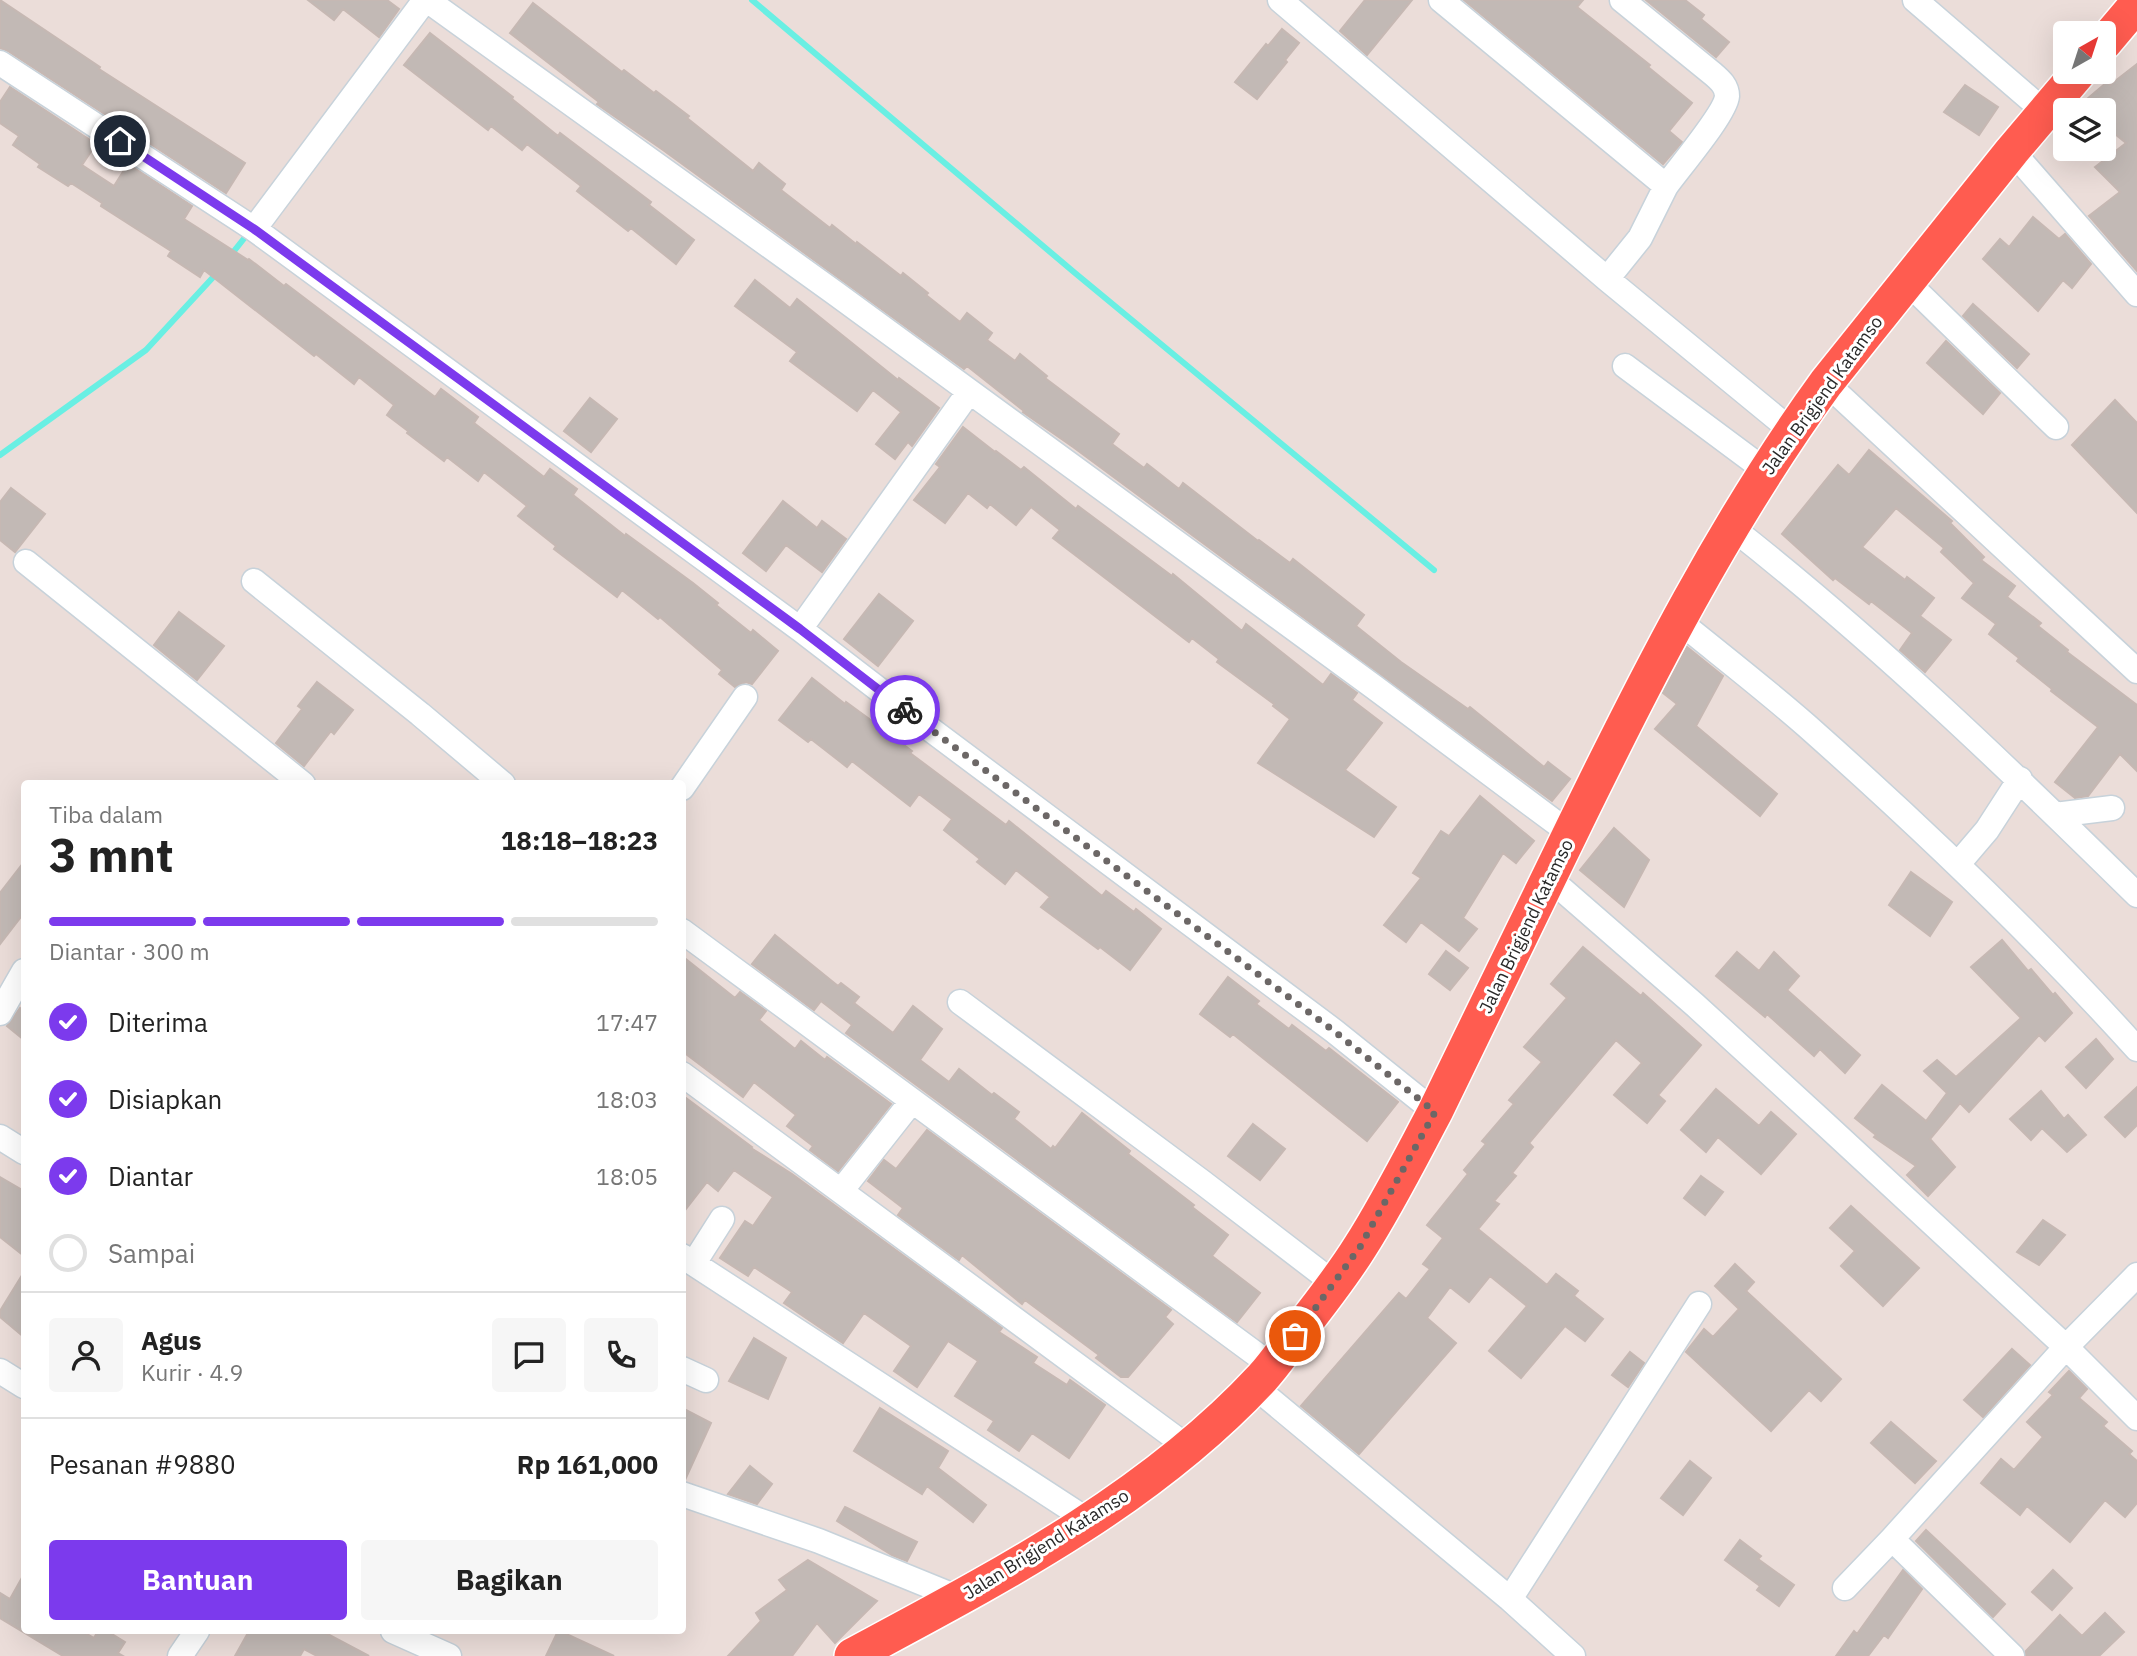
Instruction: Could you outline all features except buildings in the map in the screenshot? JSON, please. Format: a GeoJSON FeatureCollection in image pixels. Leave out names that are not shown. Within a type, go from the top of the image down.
{"type":"FeatureCollection","features":[{"type":"Feature","properties":{"kind":"highway"},"geometry":{"type":"LineString","coordinates":[[2116,29],[2137,4]]}},
{"type":"Feature","properties":{"kind":"highway","name":"Jalan Brigjend Katamso"},"geometry":{"type":"LineString","coordinates":[[852,1656],[959,1598],[1089,1521],[1189,1448],[1263,1376],[1335,1284],[1381,1211],[1435,1112],[1632,708],[1731,527],[1826,383],[2069,84]]}},
{"type":"Feature","properties":{"kind":"street"},"geometry":{"type":"LineString","coordinates":[[254,229],[426,0],[824,285],[1571,834]]}},
{"type":"Feature","properties":{"kind":"street"},"geometry":{"type":"LineString","coordinates":[[1280,0],[1607,279],[1792,431]]}},
{"type":"Feature","properties":{"kind":"street"},"geometry":{"type":"LineString","coordinates":[[1441,0],[1666,186]]}},
{"type":"Feature","properties":{"kind":"street"},"geometry":{"type":"LineString","coordinates":[[1607,279],[1640,238],[1666,186],[1720,112],[1727,96],[1726,88],[1713,74],[1622,0]]}},
{"type":"Feature","properties":{"kind":"street"},"geometry":{"type":"LineString","coordinates":[[1915,0],[2045,112]]}},
{"type":"Feature","properties":{"kind":"street"},"geometry":{"type":"LineString","coordinates":[[0,63],[254,229],[800,629],[1334,1031],[1435,1112]]}},
{"type":"Feature","properties":{"kind":"street"},"geometry":{"type":"LineString","coordinates":[[2012,151],[2137,294]]}},
{"type":"Feature","properties":{"kind":"street"},"geometry":{"type":"LineString","coordinates":[[1907,282],[2056,427]]}},
{"type":"Feature","properties":{"kind":"street"},"geometry":{"type":"LineString","coordinates":[[1625,366],[1766,471]]}},
{"type":"Feature","properties":{"kind":"street"},"geometry":{"type":"LineString","coordinates":[[1826,383],[2137,671]]}},
{"type":"Feature","properties":{"kind":"street"},"geometry":{"type":"LineString","coordinates":[[800,629],[969,393]]}},
{"type":"Feature","properties":{"kind":"street"},"geometry":{"type":"LineString","coordinates":[[1731,527],[1882,652],[2020,779],[2137,895]]}},
{"type":"Feature","properties":{"kind":"street"},"geometry":{"type":"LineString","coordinates":[[26,562],[298,780]]}},
{"type":"Feature","properties":{"kind":"street"},"geometry":{"type":"LineString","coordinates":[[254,581],[498,780]]}},
{"type":"Feature","properties":{"kind":"street"},"geometry":{"type":"LineString","coordinates":[[1679,621],[1806,725],[1958,864],[2137,1049]]}},
{"type":"Feature","properties":{"kind":"street"},"geometry":{"type":"LineString","coordinates":[[686,782],[745,697]]}},
{"type":"Feature","properties":{"kind":"street"},"geometry":{"type":"LineString","coordinates":[[1958,864],[1987,830],[2020,779]]}},
{"type":"Feature","properties":{"kind":"street"},"geometry":{"type":"LineString","coordinates":[[2055,815],[2112,808]]}},
{"type":"Feature","properties":{"kind":"street"},"geometry":{"type":"LineString","coordinates":[[1549,878],[1695,1005],[2066,1347],[2137,1418]]}},
{"type":"Feature","properties":{"kind":"street"},"geometry":{"type":"LineString","coordinates":[[686,934],[912,1101],[1263,1376],[1573,1656]]}},
{"type":"Feature","properties":{"kind":"street"},"geometry":{"type":"LineString","coordinates":[[0,1013],[21,976]]}},
{"type":"Feature","properties":{"kind":"street"},"geometry":{"type":"LineString","coordinates":[[960,1002],[1335,1284]]}},
{"type":"Feature","properties":{"kind":"street"},"geometry":{"type":"LineString","coordinates":[[686,1077],[1189,1448]]}},
{"type":"Feature","properties":{"kind":"street"},"geometry":{"type":"LineString","coordinates":[[841,1191],[912,1101]]}},
{"type":"Feature","properties":{"kind":"street"},"geometry":{"type":"LineString","coordinates":[[0,1137],[21,1150]]}},
{"type":"Feature","properties":{"kind":"street"},"geometry":{"type":"LineString","coordinates":[[722,1219],[688,1260],[1089,1521]]}},
{"type":"Feature","properties":{"kind":"street"},"geometry":{"type":"LineString","coordinates":[[1845,1587],[2066,1347],[2137,1275]]}},
{"type":"Feature","properties":{"kind":"street"},"geometry":{"type":"LineString","coordinates":[[1510,1599],[1699,1304]]}},
{"type":"Feature","properties":{"kind":"street"},"geometry":{"type":"LineString","coordinates":[[0,1371],[21,1384]]}},
{"type":"Feature","properties":{"kind":"street"},"geometry":{"type":"LineString","coordinates":[[686,1371],[706,1380]]}},
{"type":"Feature","properties":{"kind":"street"},"geometry":{"type":"LineString","coordinates":[[686,1495],[819,1541],[959,1598]]}},
{"type":"Feature","properties":{"kind":"street"},"geometry":{"type":"LineString","coordinates":[[1892,1539],[2012,1656]]}},
{"type":"Feature","properties":{"kind":"street"},"geometry":{"type":"LineString","coordinates":[[180,1656],[195,1634]]}},
{"type":"Feature","properties":{"kind":"street"},"geometry":{"type":"LineString","coordinates":[[400,1634],[449,1656]]}},
{"type":"Feature","properties":{"kind":"waterway"},"geometry":{"type":"LineString","coordinates":[[752,0],[1075,273],[1434,570]]}},
{"type":"Feature","properties":{"kind":"waterway"},"geometry":{"type":"LineString","coordinates":[[230,256],[250,231]]}},
{"type":"Feature","properties":{"kind":"waterway"},"geometry":{"type":"LineString","coordinates":[[0,455],[146,350],[217,273]]}},
{"type":"Feature","properties":{"kind":"way so far"},"geometry":{"type":"LineString","coordinates":[[905,710],[1334,1031],[1435,1112],[1360,1247],[1295,1336]]}},
{"type":"Feature","properties":{"kind":"route"},"geometry":{"type":"LineString","coordinates":[[120,141],[254,229],[800,629],[905,710]]}}]}
